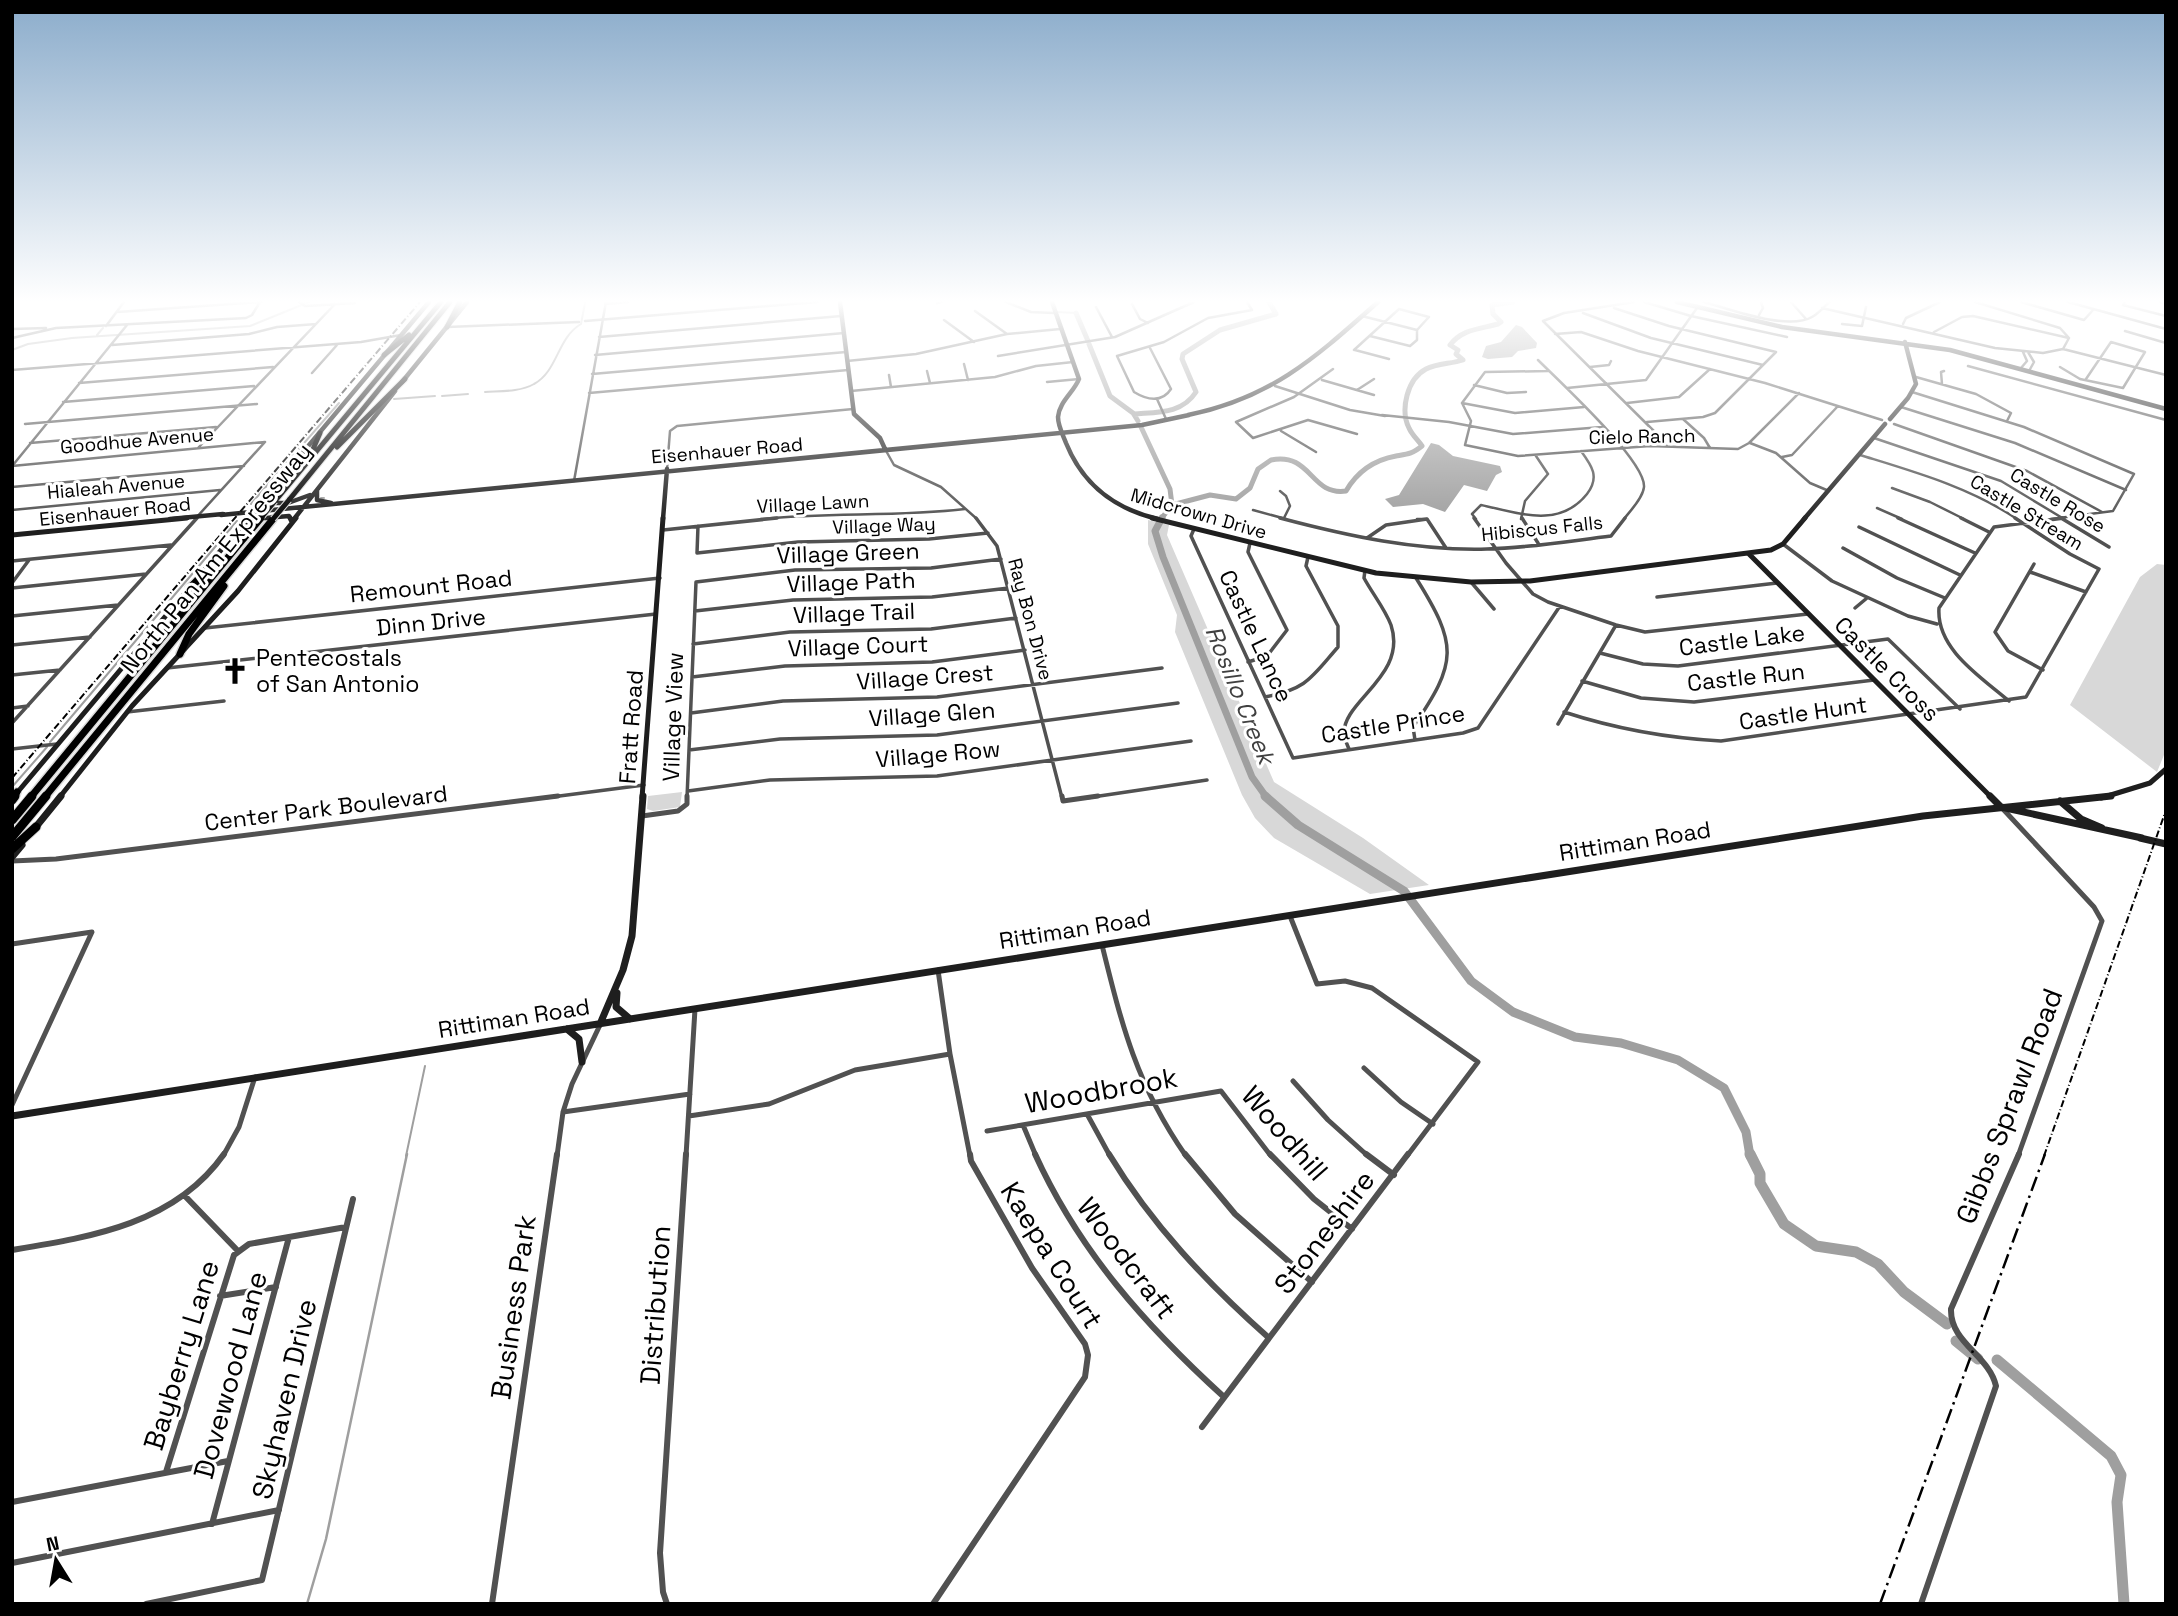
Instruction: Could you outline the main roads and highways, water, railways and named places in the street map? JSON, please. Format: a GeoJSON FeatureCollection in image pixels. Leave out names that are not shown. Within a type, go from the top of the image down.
{"type":"FeatureCollection","features":[{"type":"Feature","properties":{"kind":"highway","name":"North Pan Am Expressway"},"geometry":{"type":"LineString","coordinates":[[12,820],[379,377]]}},
{"type":"Feature","properties":{"kind":"highway","name":"North Pan Am Expressway"},"geometry":{"type":"LineString","coordinates":[[12,837],[388,377]]}},
{"type":"Feature","properties":{"kind":"highway"},"geometry":{"type":"LineString","coordinates":[[289,499],[405,379]]}},
{"type":"Feature","properties":{"kind":"highway"},"geometry":{"type":"LineString","coordinates":[[306,465],[320,433]]}},
{"type":"Feature","properties":{"kind":"highway"},"geometry":{"type":"LineString","coordinates":[[180,654],[190,634],[272,520]]}},
{"type":"Feature","properties":{"kind":"highway"},"geometry":{"type":"LineString","coordinates":[[188,588],[244,538]]}},
{"type":"Feature","properties":{"kind":"highway"},"geometry":{"type":"LineString","coordinates":[[12,849],[36,827]]}},
{"type":"Feature","properties":{"kind":"main road"},"geometry":{"type":"LineString","coordinates":[[14,797],[51,745],[268,495],[366,377]]}},
{"type":"Feature","properties":{"kind":"main road","name":"Ray Bon Drive"},"geometry":{"type":"LineString","coordinates":[[849,377],[853,409],[859,422],[880,436],[885,449]]}},
{"type":"Feature","properties":{"kind":"main road"},"geometry":{"type":"LineString","coordinates":[[1062,432],[1059,412],[1078,377]]}},
{"type":"Feature","properties":{"kind":"main road","name":"Eisenhauer Road"},"geometry":{"type":"LineString","coordinates":[[12,535],[1134,425],[1189,415],[1238,402],[1289,377]]}},
{"type":"Feature","properties":{"kind":"main road"},"geometry":{"type":"LineString","coordinates":[[1892,421],[1913,392],[1916,377]]}},
{"type":"Feature","properties":{"kind":"main road"},"geometry":{"type":"LineString","coordinates":[[2052,377],[2166,409]]}},
{"type":"Feature","properties":{"kind":"main road"},"geometry":{"type":"LineString","coordinates":[[12,859],[127,712],[205,628],[405,379]]}},
{"type":"Feature","properties":{"kind":"main road","name":"Eisenhauer Road"},"geometry":{"type":"LineString","coordinates":[[1120,426],[1189,415]]}},
{"type":"Feature","properties":{"kind":"main road","name":"Midcrown Drive"},"geometry":{"type":"LineString","coordinates":[[1062,432],[1078,471],[1090,486],[1107,499],[1153,518],[1365,570],[1416,578],[1505,582],[1771,550],[1783,544],[1874,438],[1883,422]]}},
{"type":"Feature","properties":{"kind":"main road","name":"Fratt Road"},"geometry":{"type":"LineString","coordinates":[[600,1024],[620,979],[632,936],[661,578],[667,469]]}},
{"type":"Feature","properties":{"kind":"main road"},"geometry":{"type":"LineString","coordinates":[[633,473],[658,473],[667,478]]}},
{"type":"Feature","properties":{"kind":"main road"},"geometry":{"type":"LineString","coordinates":[[268,495],[265,502],[267,504],[291,503],[307,498],[317,490]]}},
{"type":"Feature","properties":{"kind":"main road"},"geometry":{"type":"LineString","coordinates":[[317,490],[317,500],[333,504]]}},
{"type":"Feature","properties":{"kind":"main road"},"geometry":{"type":"LineString","coordinates":[[233,514],[255,506],[268,495]]}},
{"type":"Feature","properties":{"kind":"main road"},"geometry":{"type":"LineString","coordinates":[[292,522],[333,504]]}},
{"type":"Feature","properties":{"kind":"main road"},"geometry":{"type":"LineString","coordinates":[[233,514],[241,517],[242,525]]}},
{"type":"Feature","properties":{"kind":"main road"},"geometry":{"type":"LineString","coordinates":[[242,525],[256,518],[282,515],[289,516],[292,522]]}},
{"type":"Feature","properties":{"kind":"main road","name":"Castle Cross"},"geometry":{"type":"LineString","coordinates":[[1749,554],[2001,807]]}},
{"type":"Feature","properties":{"kind":"main road"},"geometry":{"type":"LineString","coordinates":[[2001,807],[2107,797],[2134,791],[2152,782],[2166,769]]}},
{"type":"Feature","properties":{"kind":"main road","name":"Rittiman Road"},"geometry":{"type":"LineString","coordinates":[[2060,801],[2090,824],[2166,844]]}},
{"type":"Feature","properties":{"kind":"main road","name":"Rittiman Road"},"geometry":{"type":"LineString","coordinates":[[12,1116],[1923,816],[2001,807],[2022,814],[2142,838]]}},
{"type":"Feature","properties":{"kind":"main road"},"geometry":{"type":"LineString","coordinates":[[2014,821],[2015,816],[2022,814]]}},
{"type":"Feature","properties":{"kind":"main road"},"geometry":{"type":"LineString","coordinates":[[620,979],[616,1007],[630,1019]]}},
{"type":"Feature","properties":{"kind":"main road"},"geometry":{"type":"LineString","coordinates":[[567,1029],[579,1040],[582,1062]]}},
{"type":"Feature","properties":{"kind":"waterway"},"geometry":{"type":"LineString","coordinates":[[485,392],[523,388],[543,377]]}},
{"type":"Feature","properties":{"kind":"waterway"},"geometry":{"type":"LineString","coordinates":[[1102,377],[1110,396],[1133,413],[1138,421]]}},
{"type":"Feature","properties":{"kind":"waterway"},"geometry":{"type":"LineString","coordinates":[[1134,414],[1160,412],[1184,404],[1196,392],[1190,377]]}},
{"type":"Feature","properties":{"kind":"waterway","name":"Rosillo Creek"},"geometry":{"type":"LineString","coordinates":[[1172,505],[1210,495],[1236,499],[1250,488],[1258,469],[1271,460],[1285,459],[1295,462],[1325,487],[1334,491],[1346,491],[1350,484],[1373,464],[1407,454],[1422,446],[1410,431],[1405,413],[1407,396],[1416,377]]}},
{"type":"Feature","properties":{"kind":"waterway"},"geometry":{"type":"LineString","coordinates":[[442,396],[468,394]]}},
{"type":"Feature","properties":{"kind":"waterway"},"geometry":{"type":"LineString","coordinates":[[394,399],[435,396]]}},
{"type":"Feature","properties":{"kind":"waterway"},"geometry":{"type":"LineString","coordinates":[[251,504],[339,403]]}},
{"type":"Feature","properties":{"kind":"waterway"},"geometry":{"type":"LineString","coordinates":[[1141,427],[1170,489],[1172,505]]}},
{"type":"Feature","properties":{"kind":"waterway","name":"Rosillo Creek"},"geometry":{"type":"LineString","coordinates":[[1161,519],[1172,505]]}},
{"type":"Feature","properties":{"kind":"waterway","name":"Rosillo Creek"},"geometry":{"type":"LineString","coordinates":[[1162,518],[1155,531],[1163,557],[1252,777],[1267,797]]}},
{"type":"Feature","properties":{"kind":"waterway"},"geometry":{"type":"LineString","coordinates":[[50,742],[237,521]]}},
{"type":"Feature","properties":{"kind":"waterway"},"geometry":{"type":"LineString","coordinates":[[12,787],[47,747]]}},
{"type":"Feature","properties":{"kind":"waterway","name":"Rosillo Creek"},"geometry":{"type":"LineString","coordinates":[[1267,797],[1298,825],[1404,891],[1471,981],[1513,1012],[1575,1037],[1621,1043],[1678,1060],[1724,1088],[1746,1132],[1750,1156]]}},
{"type":"Feature","properties":{"kind":"waterway"},"geometry":{"type":"LineString","coordinates":[[406,1156],[425,1066]]}},
{"type":"Feature","properties":{"kind":"waterway"},"geometry":{"type":"LineString","coordinates":[[307,1604],[326,1539],[407,1154]]}},
{"type":"Feature","properties":{"kind":"waterway","name":"Rosillo Creek"},"geometry":{"type":"LineString","coordinates":[[1750,1154],[1760,1174],[1760,1183],[1784,1224],[1816,1246],[1856,1252],[1878,1264],[1904,1292],[1947,1324]]}},
{"type":"Feature","properties":{"kind":"waterway","name":"Rosillo Creek"},"geometry":{"type":"LineString","coordinates":[[1956,1341],[1978,1359]]}},
{"type":"Feature","properties":{"kind":"waterway","name":"Rosillo Creek"},"geometry":{"type":"LineString","coordinates":[[1997,1360],[2111,1456],[2121,1475],[2117,1502],[2124,1604]]}},
{"type":"Feature","properties":{"kind":"railway"},"geometry":{"type":"LineString","coordinates":[[12,778],[355,377]]}},
{"type":"Feature","properties":{"kind":"railway"},"geometry":{"type":"LineString","coordinates":[[2044,1156],[2166,810]]}},
{"type":"Feature","properties":{"kind":"railway"},"geometry":{"type":"LineString","coordinates":[[1880,1604],[2045,1154]]}},
{"type":"Feature","properties":{"kind":"place","name":"Pentecostals of San Antonio"},"geometry":{"type":"Point","coordinates":[235,671]}}]}
